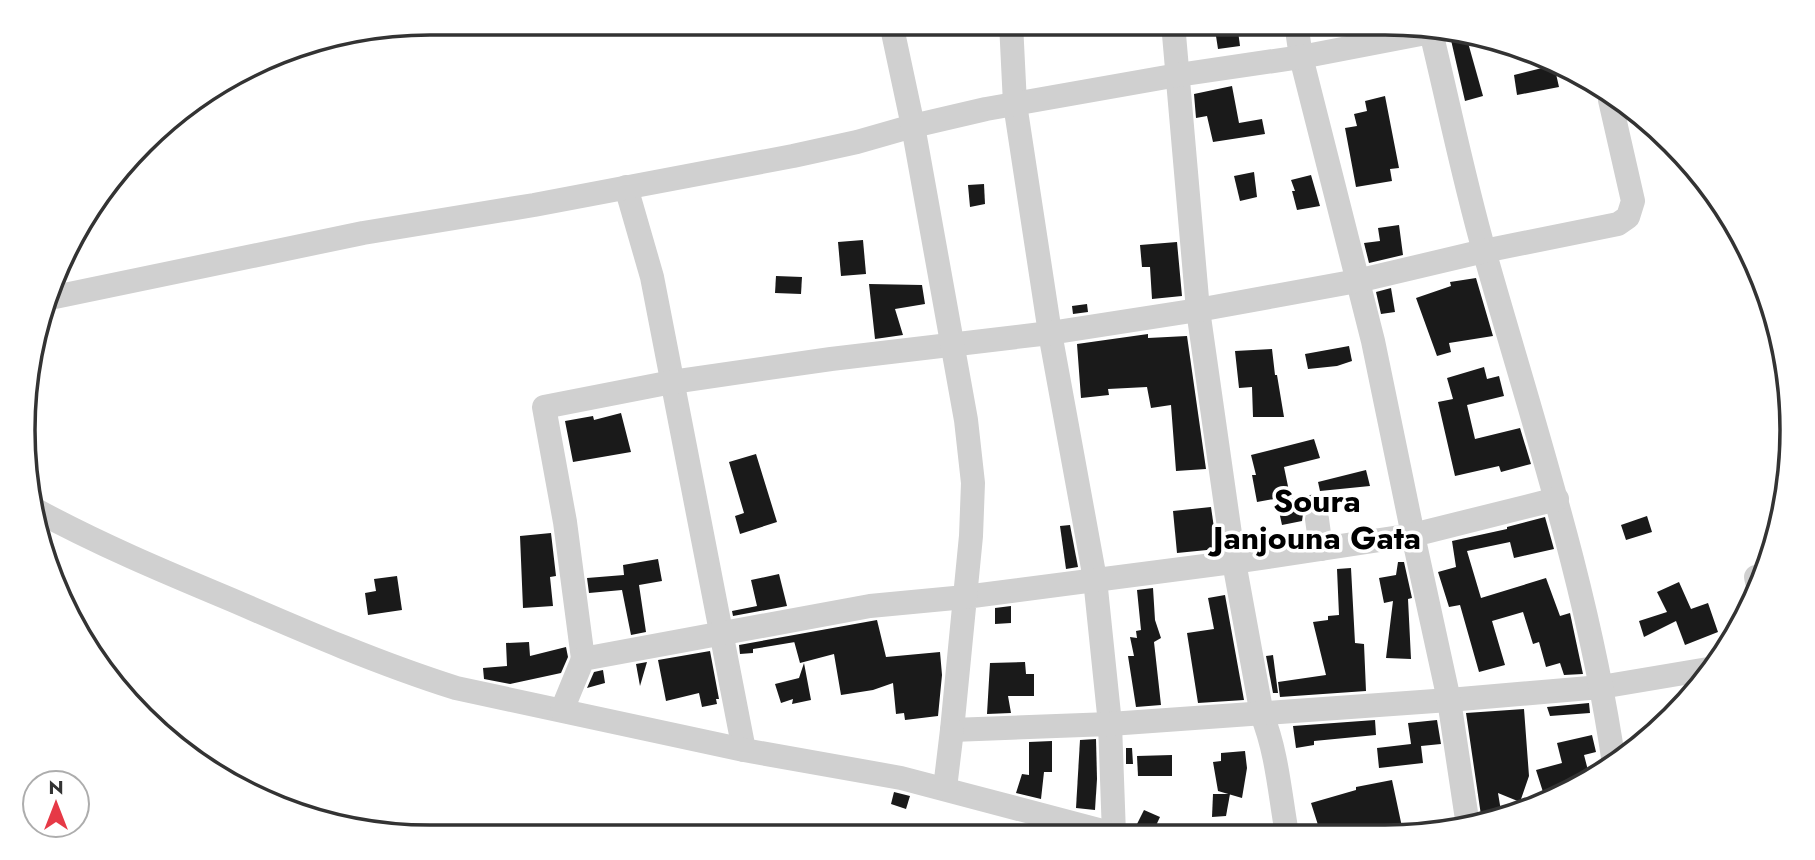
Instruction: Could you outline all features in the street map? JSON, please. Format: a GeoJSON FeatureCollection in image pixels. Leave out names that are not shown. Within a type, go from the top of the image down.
{"type":"FeatureCollection","features":[{"type":"Feature","properties":{"kind":"street"},"geometry":{"type":"LineString","coordinates":[[894,35],[913,126],[966,420],[973,483],[971,536],[945,788]]}},
{"type":"Feature","properties":{"kind":"street"},"geometry":{"type":"LineString","coordinates":[[1012,35],[1015,104],[1050,333],[1095,579],[1110,724],[1116,825]]}},
{"type":"Feature","properties":{"kind":"street"},"geometry":{"type":"LineString","coordinates":[[1174,35],[1198,310],[1234,562],[1285,825]]}},
{"type":"Feature","properties":{"kind":"street"},"geometry":{"type":"LineString","coordinates":[[1298,35],[1301,57],[1373,341],[1449,700],[1467,816]]}},
{"type":"Feature","properties":{"kind":"street"},"geometry":{"type":"LineString","coordinates":[[59,296],[363,233],[819,150],[1015,104],[1178,75],[1301,57],[1410,36]]}},
{"type":"Feature","properties":{"kind":"street"},"geometry":{"type":"LineString","coordinates":[[1432,38],[1484,251],[1580,587],[1612,752]]}},
{"type":"Feature","properties":{"kind":"street"},"geometry":{"type":"LineString","coordinates":[[562,710],[583,659],[565,522],[544,407],[673,382],[831,359],[1050,333],[1198,310],[1357,281],[1484,251],[1618,224],[1628,217],[1633,201],[1613,108]]}},
{"type":"Feature","properties":{"kind":"street"},"geometry":{"type":"LineString","coordinates":[[626,187],[652,277],[744,750]]}},
{"type":"Feature","properties":{"kind":"street"},"geometry":{"type":"LineString","coordinates":[[583,659],[870,606],[965,597],[1234,562],[1413,535],[1557,499]]}},
{"type":"Feature","properties":{"kind":"street"},"geometry":{"type":"LineString","coordinates":[[45,515],[101,545],[425,678],[486,695],[744,750],[901,778],[1079,825]]}},
{"type":"Feature","properties":{"kind":"street"},"geometry":{"type":"LineString","coordinates":[[1317,519],[1321,549]]}},
{"type":"Feature","properties":{"kind":"street"},"geometry":{"type":"LineString","coordinates":[[952,730],[1262,715],[1601,687],[1697,671]]}},
{"type":"Feature","properties":{"kind":"building"},"geometry":{"type":"Polygon","coordinates":[[[1216,35],[1239,35],[1240,46],[1218,49],[1216,35]]]}},
{"type":"Feature","properties":{"kind":"building"},"geometry":{"type":"Polygon","coordinates":[[[1451,41],[1468,44],[1483,96],[1465,101],[1451,41]]]}},
{"type":"Feature","properties":{"kind":"building"},"geometry":{"type":"Polygon","coordinates":[[[1542,68],[1556,74],[1559,87],[1517,95],[1514,75],[1542,68]]]}},
{"type":"Feature","properties":{"kind":"building"},"geometry":{"type":"Polygon","coordinates":[[[1232,86],[1239,123],[1262,119],[1265,134],[1213,142],[1207,116],[1196,118],[1194,94],[1232,86]]]}},
{"type":"Feature","properties":{"kind":"building"},"geometry":{"type":"Polygon","coordinates":[[[1385,96],[1399,168],[1390,169],[1392,181],[1356,187],[1345,128],[1357,126],[1354,114],[1367,111],[1365,101],[1385,96]]]}},
{"type":"Feature","properties":{"kind":"building"},"geometry":{"type":"Polygon","coordinates":[[[1254,172],[1257,197],[1240,201],[1234,176],[1254,172]]]}},
{"type":"Feature","properties":{"kind":"building"},"geometry":{"type":"Polygon","coordinates":[[[1311,175],[1320,206],[1297,210],[1291,180],[1311,175]]]}},
{"type":"Feature","properties":{"kind":"building"},"geometry":{"type":"Polygon","coordinates":[[[984,184],[985,204],[970,207],[968,185],[984,184]]]}},
{"type":"Feature","properties":{"kind":"building"},"geometry":{"type":"Polygon","coordinates":[[[1399,225],[1403,255],[1369,263],[1364,243],[1380,241],[1378,228],[1399,225]]]}},
{"type":"Feature","properties":{"kind":"building"},"geometry":{"type":"Polygon","coordinates":[[[863,240],[866,274],[841,276],[838,242],[863,240]]]}},
{"type":"Feature","properties":{"kind":"building"},"geometry":{"type":"Polygon","coordinates":[[[1177,242],[1182,296],[1152,299],[1150,267],[1142,267],[1140,245],[1177,242]]]}},
{"type":"Feature","properties":{"kind":"building"},"geometry":{"type":"Polygon","coordinates":[[[776,276],[802,277],[801,294],[775,293],[776,276]]]}},
{"type":"Feature","properties":{"kind":"building"},"geometry":{"type":"Polygon","coordinates":[[[1476,278],[1493,336],[1449,343],[1451,352],[1437,356],[1416,298],[1451,286],[1450,282],[1476,278]]]}},
{"type":"Feature","properties":{"kind":"building"},"geometry":{"type":"Polygon","coordinates":[[[869,284],[922,285],[925,304],[895,309],[903,335],[875,339],[869,284]]]}},
{"type":"Feature","properties":{"kind":"building"},"geometry":{"type":"Polygon","coordinates":[[[1391,288],[1395,312],[1381,314],[1376,292],[1391,288]]]}},
{"type":"Feature","properties":{"kind":"building"},"geometry":{"type":"Polygon","coordinates":[[[1087,304],[1088,312],[1073,314],[1072,306],[1087,304]]]}},
{"type":"Feature","properties":{"kind":"building"},"geometry":{"type":"Polygon","coordinates":[[[1148,334],[1148,338],[1187,336],[1206,469],[1176,471],[1171,405],[1151,408],[1147,387],[1108,389],[1109,395],[1081,398],[1077,344],[1148,334]]]}},
{"type":"Feature","properties":{"kind":"building"},"geometry":{"type":"Polygon","coordinates":[[[1349,346],[1352,361],[1337,366],[1308,369],[1305,354],[1349,346]]]}},
{"type":"Feature","properties":{"kind":"building"},"geometry":{"type":"Polygon","coordinates":[[[1272,349],[1284,417],[1253,417],[1252,387],[1239,388],[1235,351],[1272,349]]]}},
{"type":"Feature","properties":{"kind":"building"},"geometry":{"type":"Polygon","coordinates":[[[1484,367],[1487,379],[1499,376],[1504,396],[1467,405],[1475,439],[1520,428],[1531,464],[1501,472],[1499,466],[1455,476],[1438,402],[1453,399],[1447,378],[1484,367]]]}},
{"type":"Feature","properties":{"kind":"building"},"geometry":{"type":"Polygon","coordinates":[[[621,413],[631,452],[573,462],[565,421],[593,416],[594,420],[621,413]]]}},
{"type":"Feature","properties":{"kind":"building"},"geometry":{"type":"Polygon","coordinates":[[[1314,439],[1320,458],[1284,467],[1290,496],[1257,502],[1252,475],[1256,475],[1251,455],[1314,439]]]}},
{"type":"Feature","properties":{"kind":"building"},"geometry":{"type":"Polygon","coordinates":[[[756,454],[777,522],[740,534],[735,516],[744,513],[729,462],[756,454]]]}},
{"type":"Feature","properties":{"kind":"building"},"geometry":{"type":"Polygon","coordinates":[[[1366,470],[1370,486],[1320,491],[1318,482],[1366,470]]]}},
{"type":"Feature","properties":{"kind":"building"},"geometry":{"type":"Polygon","coordinates":[[[1315,494],[1318,504],[1307,508],[1302,521],[1282,525],[1277,502],[1315,494]]]}},
{"type":"Feature","properties":{"kind":"building"},"geometry":{"type":"Polygon","coordinates":[[[1211,507],[1217,549],[1177,553],[1173,511],[1211,507]]]}},
{"type":"Feature","properties":{"kind":"building"},"geometry":{"type":"Polygon","coordinates":[[[1647,516],[1652,532],[1626,540],[1621,525],[1647,516]]]}},
{"type":"Feature","properties":{"kind":"building"},"geometry":{"type":"Polygon","coordinates":[[[1545,517],[1554,549],[1514,558],[1510,542],[1467,551],[1481,598],[1546,578],[1560,616],[1570,613],[1583,674],[1564,675],[1560,663],[1546,667],[1539,642],[1533,644],[1523,612],[1492,621],[1505,665],[1479,672],[1460,605],[1449,607],[1438,572],[1456,567],[1452,541],[1507,529],[1545,517]]]}},
{"type":"Feature","properties":{"kind":"building"},"geometry":{"type":"Polygon","coordinates":[[[1070,525],[1078,567],[1066,569],[1060,526],[1070,525]]]}},
{"type":"Feature","properties":{"kind":"building"},"geometry":{"type":"Polygon","coordinates":[[[551,533],[556,576],[550,577],[553,606],[523,608],[520,536],[551,533]]]}},
{"type":"Feature","properties":{"kind":"building"},"geometry":{"type":"Polygon","coordinates":[[[658,559],[662,581],[639,585],[646,632],[631,635],[622,590],[589,593],[587,578],[624,575],[623,565],[658,559]]]}},
{"type":"Feature","properties":{"kind":"building"},"geometry":{"type":"Polygon","coordinates":[[[1398,562],[1404,562],[1412,598],[1408,599],[1411,659],[1386,658],[1393,601],[1384,603],[1379,578],[1396,575],[1398,562]]]}},
{"type":"Feature","properties":{"kind":"building"},"geometry":{"type":"Polygon","coordinates":[[[1351,568],[1355,643],[1364,644],[1366,691],[1280,697],[1278,682],[1326,675],[1313,622],[1339,615],[1337,569],[1351,568]]]}},
{"type":"Feature","properties":{"kind":"building"},"geometry":{"type":"Polygon","coordinates":[[[779,574],[787,606],[733,616],[732,611],[757,606],[751,580],[779,574]]]}},
{"type":"Feature","properties":{"kind":"building"},"geometry":{"type":"Polygon","coordinates":[[[397,576],[402,610],[368,615],[365,593],[376,591],[374,579],[397,576]]]}},
{"type":"Feature","properties":{"kind":"building"},"geometry":{"type":"Polygon","coordinates":[[[1679,582],[1691,609],[1708,603],[1718,632],[1685,645],[1676,621],[1644,637],[1639,621],[1667,612],[1657,592],[1679,582]]]}},
{"type":"Feature","properties":{"kind":"building"},"geometry":{"type":"Polygon","coordinates":[[[1153,588],[1155,620],[1161,638],[1154,642],[1161,705],[1136,707],[1128,656],[1134,656],[1130,637],[1137,638],[1136,631],[1141,630],[1137,590],[1153,588]]]}},
{"type":"Feature","properties":{"kind":"building"},"geometry":{"type":"Polygon","coordinates":[[[1225,595],[1244,700],[1198,703],[1187,633],[1214,629],[1208,598],[1225,595]]]}},
{"type":"Feature","properties":{"kind":"building"},"geometry":{"type":"Polygon","coordinates":[[[1011,606],[1011,623],[995,624],[995,608],[1011,606]]]}},
{"type":"Feature","properties":{"kind":"building"},"geometry":{"type":"Polygon","coordinates":[[[877,620],[886,657],[940,652],[942,675],[938,716],[905,720],[904,713],[896,714],[893,683],[873,690],[841,695],[834,654],[800,663],[794,642],[740,654],[739,645],[877,620]]]}},
{"type":"Feature","properties":{"kind":"building"},"geometry":{"type":"Polygon","coordinates":[[[529,642],[530,656],[566,647],[568,657],[561,673],[510,684],[484,679],[483,668],[507,666],[506,643],[529,642]]]}},
{"type":"Feature","properties":{"kind":"building"},"geometry":{"type":"Polygon","coordinates":[[[710,651],[719,699],[716,699],[717,704],[702,707],[699,693],[666,701],[658,660],[710,651]]]}},
{"type":"Feature","properties":{"kind":"building"},"geometry":{"type":"Polygon","coordinates":[[[1273,655],[1278,693],[1273,693],[1266,656],[1273,655]]]}},
{"type":"Feature","properties":{"kind":"building"},"geometry":{"type":"Polygon","coordinates":[[[647,662],[640,686],[636,664],[647,662]]]}},
{"type":"Feature","properties":{"kind":"building"},"geometry":{"type":"Polygon","coordinates":[[[1025,662],[1026,674],[1034,674],[1034,696],[1008,696],[1011,713],[987,714],[990,663],[1025,662]]]}},
{"type":"Feature","properties":{"kind":"building"},"geometry":{"type":"Polygon","coordinates":[[[804,663],[811,700],[792,704],[793,699],[781,703],[775,684],[799,678],[804,663]]]}},
{"type":"Feature","properties":{"kind":"building"},"geometry":{"type":"Polygon","coordinates":[[[603,670],[605,683],[587,688],[594,672],[603,670]]]}},
{"type":"Feature","properties":{"kind":"building"},"geometry":{"type":"Polygon","coordinates":[[[1589,703],[1590,713],[1550,716],[1547,707],[1589,703]]]}},
{"type":"Feature","properties":{"kind":"building"},"geometry":{"type":"Polygon","coordinates":[[[1524,709],[1529,776],[1520,801],[1498,793],[1500,808],[1481,813],[1466,713],[1524,709]]]}},
{"type":"Feature","properties":{"kind":"building"},"geometry":{"type":"Polygon","coordinates":[[[1375,720],[1376,735],[1314,741],[1314,745],[1296,748],[1293,726],[1375,720]]]}},
{"type":"Feature","properties":{"kind":"building"},"geometry":{"type":"Polygon","coordinates":[[[1437,720],[1441,744],[1421,746],[1423,763],[1379,768],[1377,748],[1411,744],[1408,723],[1437,720]]]}},
{"type":"Feature","properties":{"kind":"building"},"geometry":{"type":"Polygon","coordinates":[[[1592,735],[1596,752],[1584,755],[1588,768],[1543,792],[1536,770],[1562,763],[1557,743],[1592,735]]]}},
{"type":"Feature","properties":{"kind":"building"},"geometry":{"type":"Polygon","coordinates":[[[1096,739],[1095,810],[1076,808],[1080,740],[1096,739]]]}},
{"type":"Feature","properties":{"kind":"building"},"geometry":{"type":"Polygon","coordinates":[[[1052,741],[1052,772],[1044,772],[1041,799],[1016,793],[1022,774],[1029,775],[1029,742],[1052,741]]]}},
{"type":"Feature","properties":{"kind":"building"},"geometry":{"type":"Polygon","coordinates":[[[1126,748],[1132,748],[1133,764],[1126,764],[1126,748]]]}},
{"type":"Feature","properties":{"kind":"building"},"geometry":{"type":"Polygon","coordinates":[[[1245,751],[1247,768],[1242,798],[1218,791],[1213,762],[1221,761],[1221,753],[1245,751]]]}},
{"type":"Feature","properties":{"kind":"building"},"geometry":{"type":"Polygon","coordinates":[[[1172,755],[1172,776],[1138,776],[1137,756],[1172,755]]]}},
{"type":"Feature","properties":{"kind":"building"},"geometry":{"type":"Polygon","coordinates":[[[1392,780],[1401,824],[1318,825],[1311,803],[1356,790],[1356,787],[1392,780]]]}},
{"type":"Feature","properties":{"kind":"building"},"geometry":{"type":"Polygon","coordinates":[[[894,792],[910,796],[906,809],[891,804],[894,792]]]}},
{"type":"Feature","properties":{"kind":"building"},"geometry":{"type":"Polygon","coordinates":[[[1213,794],[1230,794],[1226,816],[1212,817],[1213,794]]]}},
{"type":"Feature","properties":{"kind":"building"},"geometry":{"type":"Polygon","coordinates":[[[1144,810],[1160,817],[1156,825],[1136,825],[1144,810]]]}},
{"type":"Feature","properties":{"kind":"district","name":"Soura Janjouna Gata"},"geometry":{"type":"Point","coordinates":[1317,520]}}]}
